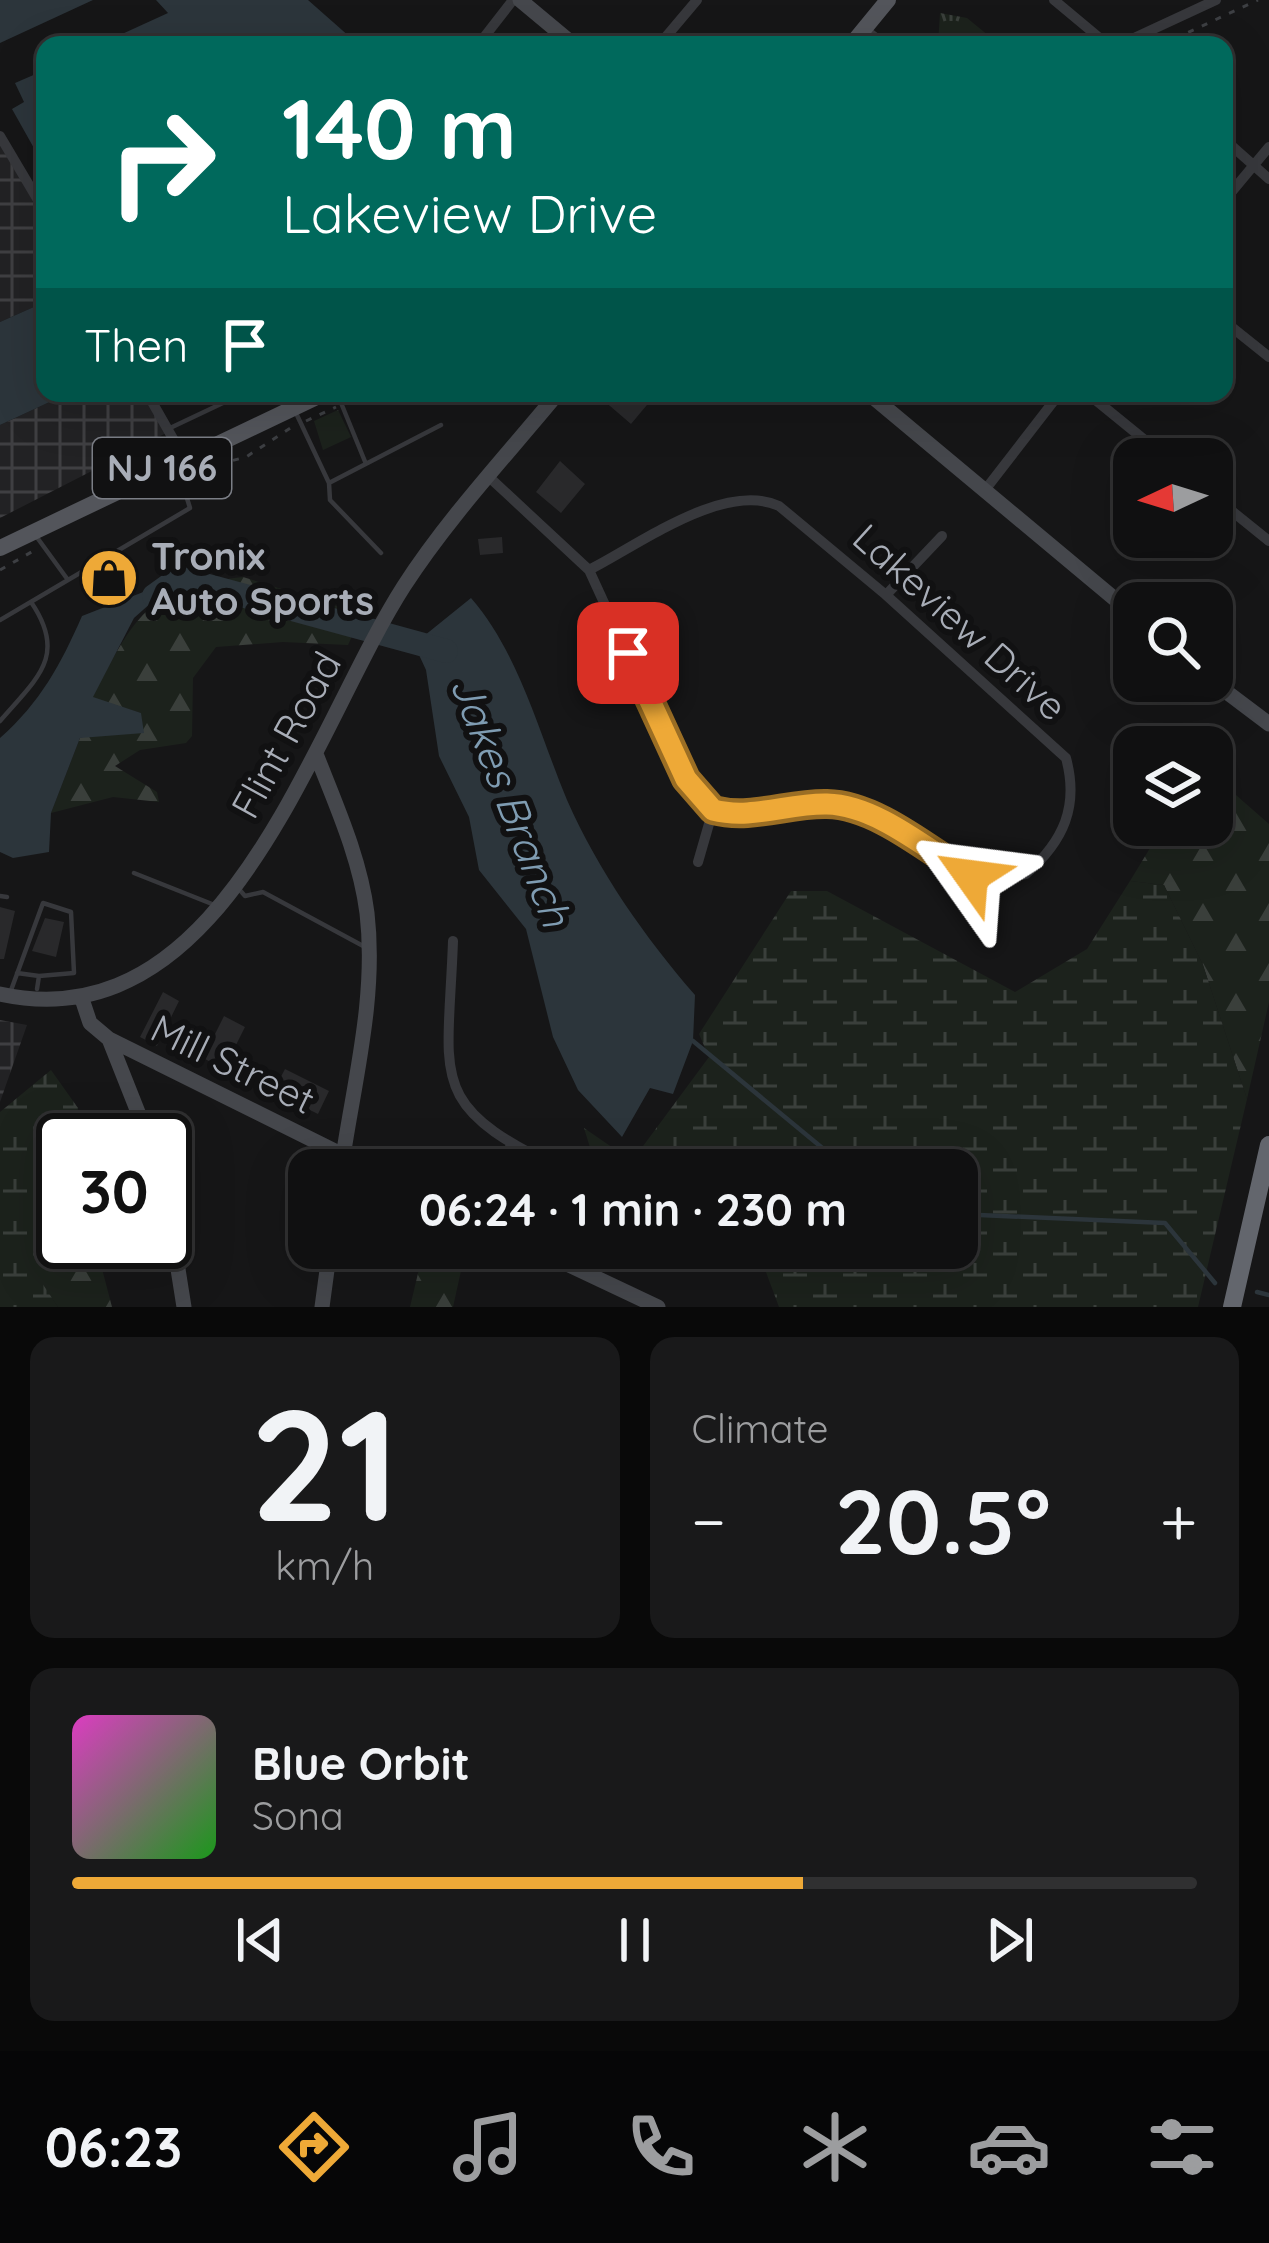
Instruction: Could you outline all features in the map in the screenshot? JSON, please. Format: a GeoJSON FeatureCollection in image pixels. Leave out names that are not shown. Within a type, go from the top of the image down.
{"type":"FeatureCollection","features":[{"type":"Feature","properties":{"kind":"highway"},"geometry":{"type":"LineString","coordinates":[[1232,1307],[1269,1145]]}},
{"type":"Feature","properties":{"kind":"main road"},"geometry":{"type":"LineString","coordinates":[[858,36],[888,0]]}},
{"type":"Feature","properties":{"kind":"main road","name":"NJ 166"},"geometry":{"type":"LineString","coordinates":[[0,548],[37,539],[301,406]]}},
{"type":"Feature","properties":{"kind":"street"},"geometry":{"type":"LineString","coordinates":[[486,36],[516,0],[562,36]]}},
{"type":"Feature","properties":{"kind":"street"},"geometry":{"type":"LineString","coordinates":[[667,36],[697,0]]}},
{"type":"Feature","properties":{"kind":"street"},"geometry":{"type":"LineString","coordinates":[[1054,0],[1097,36]]}},
{"type":"Feature","properties":{"kind":"street"},"geometry":{"type":"LineString","coordinates":[[1138,36],[1216,0]]}},
{"type":"Feature","properties":{"kind":"street"},"geometry":{"type":"LineString","coordinates":[[864,29],[873,36]]}},
{"type":"Feature","properties":{"kind":"street"},"geometry":{"type":"LineString","coordinates":[[0,136],[36,197]]}},
{"type":"Feature","properties":{"kind":"street"},"geometry":{"type":"LineString","coordinates":[[1233,147],[1269,179]]}},
{"type":"Feature","properties":{"kind":"street"},"geometry":{"type":"LineString","coordinates":[[1233,190],[1269,147]]}},
{"type":"Feature","properties":{"kind":"street"},"geometry":{"type":"LineString","coordinates":[[1233,328],[1269,357]]}},
{"type":"Feature","properties":{"kind":"street"},"geometry":{"type":"LineString","coordinates":[[151,402],[180,465]]}},
{"type":"Feature","properties":{"kind":"street","name":"Flint Road"},"geometry":{"type":"LineString","coordinates":[[5,995],[82,999],[122,987],[152,967],[216,907],[277,826],[405,586],[548,402]]}},
{"type":"Feature","properties":{"kind":"street"},"geometry":{"type":"LineString","coordinates":[[879,402],[1113,597]]}},
{"type":"Feature","properties":{"kind":"street"},"geometry":{"type":"LineString","coordinates":[[985,490],[1053,402]]}},
{"type":"Feature","properties":{"kind":"street"},"geometry":{"type":"LineString","coordinates":[[1098,402],[1142,438]]}},
{"type":"Feature","properties":{"kind":"street"},"geometry":{"type":"LineString","coordinates":[[489,477],[589,570],[686,779],[713,810],[698,862]]}},
{"type":"Feature","properties":{"kind":"street","name":"Lakeview Drive"},"geometry":{"type":"LineString","coordinates":[[589,570],[741,497],[764,499],[796,518],[886,595],[1066,758],[1072,810],[1039,862],[1014,879],[988,880],[849,806],[825,804],[754,814],[713,810]]}},
{"type":"Feature","properties":{"kind":"street"},"geometry":{"type":"LineString","coordinates":[[1233,512],[1269,541]]}},
{"type":"Feature","properties":{"kind":"street"},"geometry":{"type":"LineString","coordinates":[[886,595],[942,536]]}},
{"type":"Feature","properties":{"kind":"street"},"geometry":{"type":"LineString","coordinates":[[1233,697],[1269,724]]}},
{"type":"Feature","properties":{"kind":"street"},"geometry":{"type":"LineString","coordinates":[[316,754],[357,868],[370,950],[368,995],[344,1149]]}},
{"type":"Feature","properties":{"kind":"street"},"geometry":{"type":"LineString","coordinates":[[453,941],[453,1085],[481,1125],[519,1149]]}},
{"type":"Feature","properties":{"kind":"street","name":"Mill Street"},"geometry":{"type":"LineString","coordinates":[[82,999],[90,1023],[109,1039],[317,1149]]}},
{"type":"Feature","properties":{"kind":"street"},"geometry":{"type":"LineString","coordinates":[[109,1039],[138,1113]]}},
{"type":"Feature","properties":{"kind":"street"},"geometry":{"type":"LineString","coordinates":[[509,1149],[511,1145]]}},
{"type":"Feature","properties":{"kind":"street"},"geometry":{"type":"LineString","coordinates":[[178,1269],[184,1307]]}},
{"type":"Feature","properties":{"kind":"street"},"geometry":{"type":"LineString","coordinates":[[322,1307],[327,1269]]}},
{"type":"Feature","properties":{"kind":"street"},"geometry":{"type":"LineString","coordinates":[[577,1269],[658,1307]]}},
{"type":"Feature","properties":{"kind":"lane"},"geometry":{"type":"LineString","coordinates":[[167,430],[225,402]]}},
{"type":"Feature","properties":{"kind":"lane"},"geometry":{"type":"LineString","coordinates":[[342,402],[366,464]]}},
{"type":"Feature","properties":{"kind":"lane"},"geometry":{"type":"LineString","coordinates":[[301,406],[329,483],[330,500],[381,554]]}},
{"type":"Feature","properties":{"kind":"lane"},"geometry":{"type":"LineString","coordinates":[[329,483],[442,425]]}},
{"type":"Feature","properties":{"kind":"lane"},"geometry":{"type":"LineString","coordinates":[[0,620],[190,508],[180,465]]}},
{"type":"Feature","properties":{"kind":"lane"},"geometry":{"type":"LineString","coordinates":[[37,539],[68,580]]}},
{"type":"Feature","properties":{"kind":"lane"},"geometry":{"type":"LineString","coordinates":[[0,721],[50,653],[50,629],[31,602]]}},
{"type":"Feature","properties":{"kind":"lane"},"geometry":{"type":"LineString","coordinates":[[134,873],[216,907]]}},
{"type":"Feature","properties":{"kind":"lane"},"geometry":{"type":"LineString","coordinates":[[236,885],[245,896],[263,892],[370,950]]}},
{"type":"Feature","properties":{"kind":"lane"},"geometry":{"type":"LineString","coordinates":[[5,995],[43,903],[71,911],[74,973],[16,974]]}},
{"type":"Feature","properties":{"kind":"lane"},"geometry":{"type":"LineString","coordinates":[[36,1000],[39,976]]}},
{"type":"Feature","properties":{"kind":"path"},"geometry":{"type":"LineString","coordinates":[[1180,36],[1254,1]]}},
{"type":"Feature","properties":{"kind":"path"},"geometry":{"type":"LineString","coordinates":[[180,465],[246,457],[291,428]]}},
{"type":"Feature","properties":{"kind":"path"},"geometry":{"type":"LineString","coordinates":[[0,570],[37,539]]}},
{"type":"Feature","properties":{"kind":"shaded area"},"geometry":{"type":"Polygon","coordinates":[[[0,135],[36,193],[36,306],[0,322],[0,135]]]}},
{"type":"Feature","properties":{"kind":"shaded area"},"geometry":{"type":"Polygon","coordinates":[[[50,402],[155,402],[170,431],[0,518],[0,425],[50,402]]]}},
{"type":"Feature","properties":{"kind":"shaded area"},"geometry":{"type":"Polygon","coordinates":[[[0,1020],[27,1025],[0,1102],[0,1020]]]}},
{"type":"Feature","properties":{"kind":"green space"},"geometry":{"type":"Polygon","coordinates":[[[940,13],[967,18],[989,36],[939,36],[940,13]]]}},
{"type":"Feature","properties":{"kind":"green space"},"geometry":{"type":"Polygon","coordinates":[[[338,410],[351,437],[323,450],[314,421],[338,410]]]}},
{"type":"Feature","properties":{"kind":"green space"},"geometry":{"type":"Polygon","coordinates":[[[243,577],[362,614],[348,645],[283,642],[216,647],[193,678],[192,736],[186,743],[140,750],[115,766],[157,792],[159,802],[113,797],[51,813],[80,738],[141,713],[92,698],[133,627],[163,599],[184,589],[243,577]]]}},
{"type":"Feature","properties":{"kind":"green space"},"geometry":{"type":"Polygon","coordinates":[[[1233,792],[1269,824],[1269,1002],[1247,1099],[1203,965],[1164,885],[1130,881],[1151,846],[1233,846],[1233,792]]]}},
{"type":"Feature","properties":{"kind":"green space"},"geometry":{"type":"Polygon","coordinates":[[[1130,881],[1164,885],[1203,965],[1247,1099],[1198,1307],[779,1307],[765,1269],[978,1269],[978,1149],[641,1149],[709,1057],[699,1034],[791,891],[827,891],[1015,992],[1087,949],[1130,881]]]}},
{"type":"Feature","properties":{"kind":"green space"},"geometry":{"type":"Polygon","coordinates":[[[51,1070],[78,1108],[75,1113],[36,1113],[36,1269],[44,1269],[40,1280],[58,1307],[0,1307],[0,1112],[51,1070]]]}},
{"type":"Feature","properties":{"kind":"green space"},"geometry":{"type":"Polygon","coordinates":[[[584,1128],[615,1149],[590,1149],[584,1128]]]}},
{"type":"Feature","properties":{"kind":"green space"},"geometry":{"type":"Polygon","coordinates":[[[43,1269],[102,1269],[112,1307],[58,1307],[39,1280],[43,1269]]]}},
{"type":"Feature","properties":{"kind":"green space"},"geometry":{"type":"Polygon","coordinates":[[[419,1269],[461,1269],[453,1307],[410,1307],[419,1269]]]}},
{"type":"Feature","properties":{"kind":"water"},"geometry":{"type":"Polygon","coordinates":[[[0,0],[93,0],[0,43],[0,0]]]}},
{"type":"Feature","properties":{"kind":"water"},"geometry":{"type":"Polygon","coordinates":[[[156,0],[308,0],[349,36],[118,36],[168,13],[156,0]]]}},
{"type":"Feature","properties":{"kind":"water"},"geometry":{"type":"Polygon","coordinates":[[[36,74],[35,150],[12,109],[24,102],[15,83],[36,74]]]}},
{"type":"Feature","properties":{"kind":"water"},"geometry":{"type":"Polygon","coordinates":[[[36,306],[36,402],[50,402],[0,425],[0,322],[36,306]]]}},
{"type":"Feature","properties":{"kind":"water"},"geometry":{"type":"Polygon","coordinates":[[[179,578],[134,618],[93,697],[141,713],[144,733],[80,738],[51,813],[49,852],[13,858],[0,852],[0,738],[48,682],[82,616],[179,578]]]}},
{"type":"Feature","properties":{"kind":"water"},"geometry":{"type":"Polygon","coordinates":[[[471,598],[515,668],[593,853],[641,926],[695,995],[693,1041],[673,1094],[650,1088],[622,1137],[578,1090],[553,1037],[526,929],[479,870],[469,817],[439,756],[426,670],[414,644],[471,598]]]}},
{"type":"Feature","properties":{"kind":"building"},"geometry":{"type":"Polygon","coordinates":[[[605,402],[649,402],[631,424],[605,402]]]}},
{"type":"Feature","properties":{"kind":"building"},"geometry":{"type":"Polygon","coordinates":[[[560,461],[585,484],[561,513],[536,492],[560,461]]]}},
{"type":"Feature","properties":{"kind":"building"},"geometry":{"type":"Polygon","coordinates":[[[502,537],[503,553],[480,555],[478,539],[502,537]]]}},
{"type":"Feature","properties":{"kind":"building"},"geometry":{"type":"Polygon","coordinates":[[[0,907],[15,911],[4,959],[0,959],[0,907]]]}},
{"type":"Feature","properties":{"kind":"building"},"geometry":{"type":"Polygon","coordinates":[[[45,918],[64,922],[56,957],[32,951],[45,918]]]}},
{"type":"Feature","properties":{"kind":"building"},"geometry":{"type":"Polygon","coordinates":[[[163,992],[179,1001],[157,1046],[140,1037],[163,992]]]}},
{"type":"Feature","properties":{"kind":"building"},"geometry":{"type":"Polygon","coordinates":[[[224,1016],[245,1027],[224,1069],[203,1058],[224,1016]]]}},
{"type":"Feature","properties":{"kind":"building"},"geometry":{"type":"Polygon","coordinates":[[[285,1069],[329,1091],[318,1114],[273,1092],[285,1069]]]}},
{"type":"Feature","properties":{"kind":"waterway","name":"Jakes Branch"},"geometry":{"type":"LineString","coordinates":[[154,596],[179,578],[446,651]]}},
{"type":"Feature","properties":{"kind":"waterway","name":"Jakes Branch"},"geometry":{"type":"LineString","coordinates":[[693,1041],[824,1149]]}},
{"type":"Feature","properties":{"kind":"waterway","name":"Jakes Branch"},"geometry":{"type":"LineString","coordinates":[[978,1215],[1165,1223],[1215,1283]]}},
{"type":"Feature","properties":{"kind":"waterway","name":"Jakes Branch"},"geometry":{"type":"LineString","coordinates":[[1257,1292],[1269,1295]]}},
{"type":"Feature","properties":{"kind":"place","name":"Tronix Auto Sports"},"geometry":{"type":"Point","coordinates":[109,578]}},
{"type":"Feature","properties":{"kind":"route"},"geometry":{"type":"LineString","coordinates":[[628,653],[686,779],[699,800],[713,810],[754,814],[799,806],[849,806],[971,876]]}}]}
